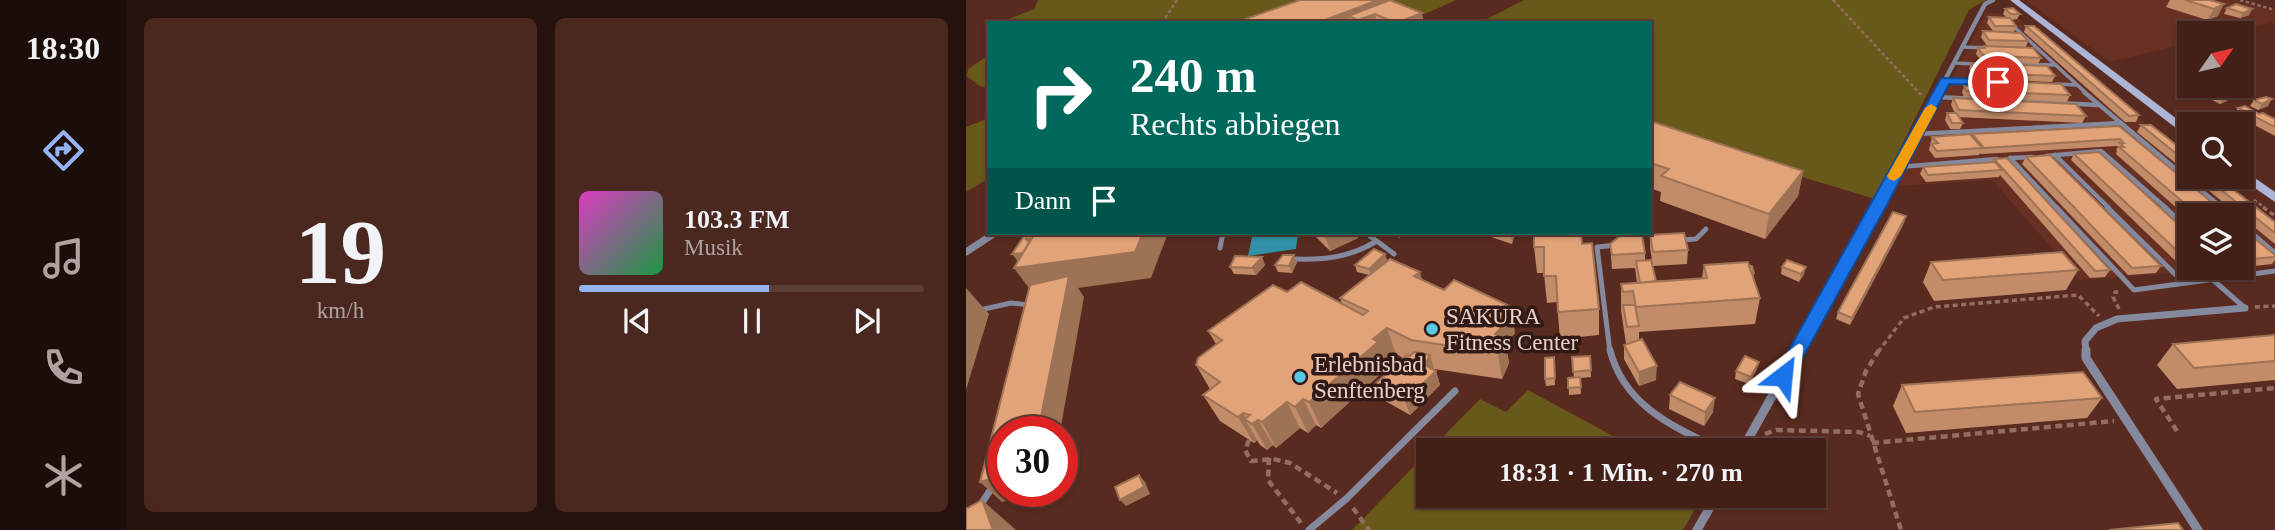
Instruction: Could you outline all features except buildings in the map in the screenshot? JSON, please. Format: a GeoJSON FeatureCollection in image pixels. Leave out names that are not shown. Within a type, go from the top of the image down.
{"type":"FeatureCollection","features":[{"type":"Feature","properties":{"kind":"main road"},"geometry":{"type":"LineString","coordinates":[[2014,0],[2177,124]]}},
{"type":"Feature","properties":{"kind":"main road"},"geometry":{"type":"LineString","coordinates":[[2254,182],[2275,198]]}},
{"type":"Feature","properties":{"kind":"street"},"geometry":{"type":"LineString","coordinates":[[1749,438],[1917,134],[1985,4],[1993,0]]}},
{"type":"Feature","properties":{"kind":"street"},"geometry":{"type":"LineString","coordinates":[[966,252],[992,235]]}},
{"type":"Feature","properties":{"kind":"street"},"geometry":{"type":"LineString","coordinates":[[2198,530],[2087,358],[2085,341],[2096,328],[2123,318],[2245,308]]}},
{"type":"Feature","properties":{"kind":"street"},"geometry":{"type":"LineString","coordinates":[[1697,530],[1710,508]]}},
{"type":"Feature","properties":{"kind":"lane"},"geometry":{"type":"LineString","coordinates":[[2007,20],[2099,105],[2216,203]]}},
{"type":"Feature","properties":{"kind":"lane"},"geometry":{"type":"LineString","coordinates":[[1970,32],[1983,32]]}},
{"type":"Feature","properties":{"kind":"lane"},"geometry":{"type":"LineString","coordinates":[[2009,33],[2022,34]]}},
{"type":"Feature","properties":{"kind":"lane"},"geometry":{"type":"LineString","coordinates":[[1962,47],[2000,48]]}},
{"type":"Feature","properties":{"kind":"lane"},"geometry":{"type":"LineString","coordinates":[[2025,48],[2038,48]]}},
{"type":"Feature","properties":{"kind":"lane"},"geometry":{"type":"LineString","coordinates":[[1954,63],[1979,64]]}},
{"type":"Feature","properties":{"kind":"lane"},"geometry":{"type":"LineString","coordinates":[[2005,64],[2056,65]]}},
{"type":"Feature","properties":{"kind":"lane"},"geometry":{"type":"LineString","coordinates":[[1945,80],[1984,82]]}},
{"type":"Feature","properties":{"kind":"lane"},"geometry":{"type":"LineString","coordinates":[[2051,84],[2077,85]]}},
{"type":"Feature","properties":{"kind":"lane"},"geometry":{"type":"LineString","coordinates":[[1937,97],[2099,105]]}},
{"type":"Feature","properties":{"kind":"lane"},"geometry":{"type":"LineString","coordinates":[[1917,134],[2120,123]]}},
{"type":"Feature","properties":{"kind":"lane"},"geometry":{"type":"LineString","coordinates":[[1899,167],[2101,151],[2177,218]]}},
{"type":"Feature","properties":{"kind":"lane"},"geometry":{"type":"LineString","coordinates":[[2055,155],[2184,283]]}},
{"type":"Feature","properties":{"kind":"lane"},"geometry":{"type":"LineString","coordinates":[[2010,158],[2134,290],[2205,280]]}},
{"type":"Feature","properties":{"kind":"lane"},"geometry":{"type":"LineString","coordinates":[[1671,241],[1696,239],[1706,229]]}},
{"type":"Feature","properties":{"kind":"lane"},"geometry":{"type":"LineString","coordinates":[[1220,248],[1223,235]]}},
{"type":"Feature","properties":{"kind":"lane"},"geometry":{"type":"LineString","coordinates":[[1368,235],[1394,254]]}},
{"type":"Feature","properties":{"kind":"lane"},"geometry":{"type":"LineString","coordinates":[[2254,235],[2275,253]]}},
{"type":"Feature","properties":{"kind":"lane"},"geometry":{"type":"LineString","coordinates":[[1296,258],[1340,258],[1375,242]]}},
{"type":"Feature","properties":{"kind":"lane"},"geometry":{"type":"LineString","coordinates":[[1622,245],[1597,247],[1611,352],[1618,376],[1632,395],[1652,413],[1699,438]]}},
{"type":"Feature","properties":{"kind":"lane"},"geometry":{"type":"LineString","coordinates":[[2254,274],[2275,271]]}},
{"type":"Feature","properties":{"kind":"lane"},"geometry":{"type":"LineString","coordinates":[[2213,280],[2245,308]]}},
{"type":"Feature","properties":{"kind":"lane"},"geometry":{"type":"LineString","coordinates":[[966,313],[1011,303],[1036,305],[1033,318]]}},
{"type":"Feature","properties":{"kind":"lane"},"geometry":{"type":"LineString","coordinates":[[1308,530],[1346,499],[1455,391]]}},
{"type":"Feature","properties":{"kind":"lane"},"geometry":{"type":"LineString","coordinates":[[972,514],[987,495]]}},
{"type":"Feature","properties":{"kind":"path"},"geometry":{"type":"LineString","coordinates":[[1163,21],[1178,0]]}},
{"type":"Feature","properties":{"kind":"path"},"geometry":{"type":"LineString","coordinates":[[1833,0],[1931,107]]}},
{"type":"Feature","properties":{"kind":"path"},"geometry":{"type":"LineString","coordinates":[[2240,0],[2275,10]]}},
{"type":"Feature","properties":{"kind":"path"},"geometry":{"type":"LineString","coordinates":[[2123,318],[2113,298],[2115,292],[2134,290]]}},
{"type":"Feature","properties":{"kind":"path"},"geometry":{"type":"LineString","coordinates":[[1901,530],[1858,394],[1866,371],[1886,338],[1904,317],[1934,307],[2078,295],[2106,324]]}},
{"type":"Feature","properties":{"kind":"path"},"geometry":{"type":"LineString","coordinates":[[2245,308],[2275,306]]}},
{"type":"Feature","properties":{"kind":"path"},"geometry":{"type":"LineString","coordinates":[[2177,431],[2156,399],[2275,388]]}},
{"type":"Feature","properties":{"kind":"path"},"geometry":{"type":"LineString","coordinates":[[1872,443],[2127,420]]}},
{"type":"Feature","properties":{"kind":"path"},"geometry":{"type":"LineString","coordinates":[[1754,438],[1776,430],[1859,432],[1870,436]]}},
{"type":"Feature","properties":{"kind":"path"},"geometry":{"type":"LineString","coordinates":[[1249,440],[1245,450],[1251,461],[1259,462],[1269,458],[1289,461],[1346,499],[1369,530]]}},
{"type":"Feature","properties":{"kind":"path"},"geometry":{"type":"LineString","coordinates":[[1269,458],[1268,480],[1308,530]]}},
{"type":"Feature","properties":{"kind":"shaded area"},"geometry":{"type":"Polygon","coordinates":[[[1038,0],[1357,0],[1299,21],[1004,21],[1034,9],[1038,0]]]}},
{"type":"Feature","properties":{"kind":"shaded area"},"geometry":{"type":"Polygon","coordinates":[[[1387,0],[1456,0],[1425,14],[1387,0]]]}},
{"type":"Feature","properties":{"kind":"shaded area"},"geometry":{"type":"Polygon","coordinates":[[[1524,0],[1986,0],[1969,10],[1875,199],[1652,132],[1652,21],[1483,21],[1524,0]]]}},
{"type":"Feature","properties":{"kind":"shaded area"},"geometry":{"type":"Polygon","coordinates":[[[2026,0],[2236,0],[2275,12],[2275,22],[2254,27],[2254,21],[2177,21],[2177,46],[2110,62],[2026,0]]]}},
{"type":"Feature","properties":{"kind":"shaded area"},"geometry":{"type":"Polygon","coordinates":[[[1986,12],[2015,15],[2177,150],[2177,189],[2224,189],[2241,203],[2177,203],[2177,273],[2080,280],[1992,180],[1898,186],[1986,12]]]}},
{"type":"Feature","properties":{"kind":"shaded area"},"geometry":{"type":"Polygon","coordinates":[[[987,56],[987,88],[967,76],[968,69],[987,56]]]}},
{"type":"Feature","properties":{"kind":"shaded area"},"geometry":{"type":"Polygon","coordinates":[[[987,119],[987,179],[966,192],[966,127],[987,119]]]}},
{"type":"Feature","properties":{"kind":"shaded area"},"geometry":{"type":"Polygon","coordinates":[[[2254,214],[2275,231],[2275,266],[2254,268],[2254,214]]]}},
{"type":"Feature","properties":{"kind":"shaded area"},"geometry":{"type":"Polygon","coordinates":[[[1528,390],[1617,438],[1442,438],[1480,399],[1506,412],[1528,390]]]}},
{"type":"Feature","properties":{"kind":"shaded area"},"geometry":{"type":"Polygon","coordinates":[[[1416,464],[1416,508],[1696,508],[1683,530],[1352,530],[1416,464]]]}},
{"type":"Feature","properties":{"kind":"water"},"geometry":{"type":"Polygon","coordinates":[[[1253,235],[1298,235],[1296,249],[1248,256],[1253,235]]]}},
{"type":"Feature","properties":{"kind":"slow traffic"},"geometry":{"type":"LineString","coordinates":[[1894,176],[1931,108]]}},
{"type":"Feature","properties":{"kind":"place","name":"SAKURA Fitness Center"},"geometry":{"type":"Point","coordinates":[1432,329]}},
{"type":"Feature","properties":{"kind":"place","name":"Erlebnisbad Senftenberg"},"geometry":{"type":"Point","coordinates":[1300,377]}},
{"type":"Feature","properties":{"kind":"route"},"geometry":{"type":"LineString","coordinates":[[1783,376],[1881,203],[1945,80],[1998,82]]}}]}
